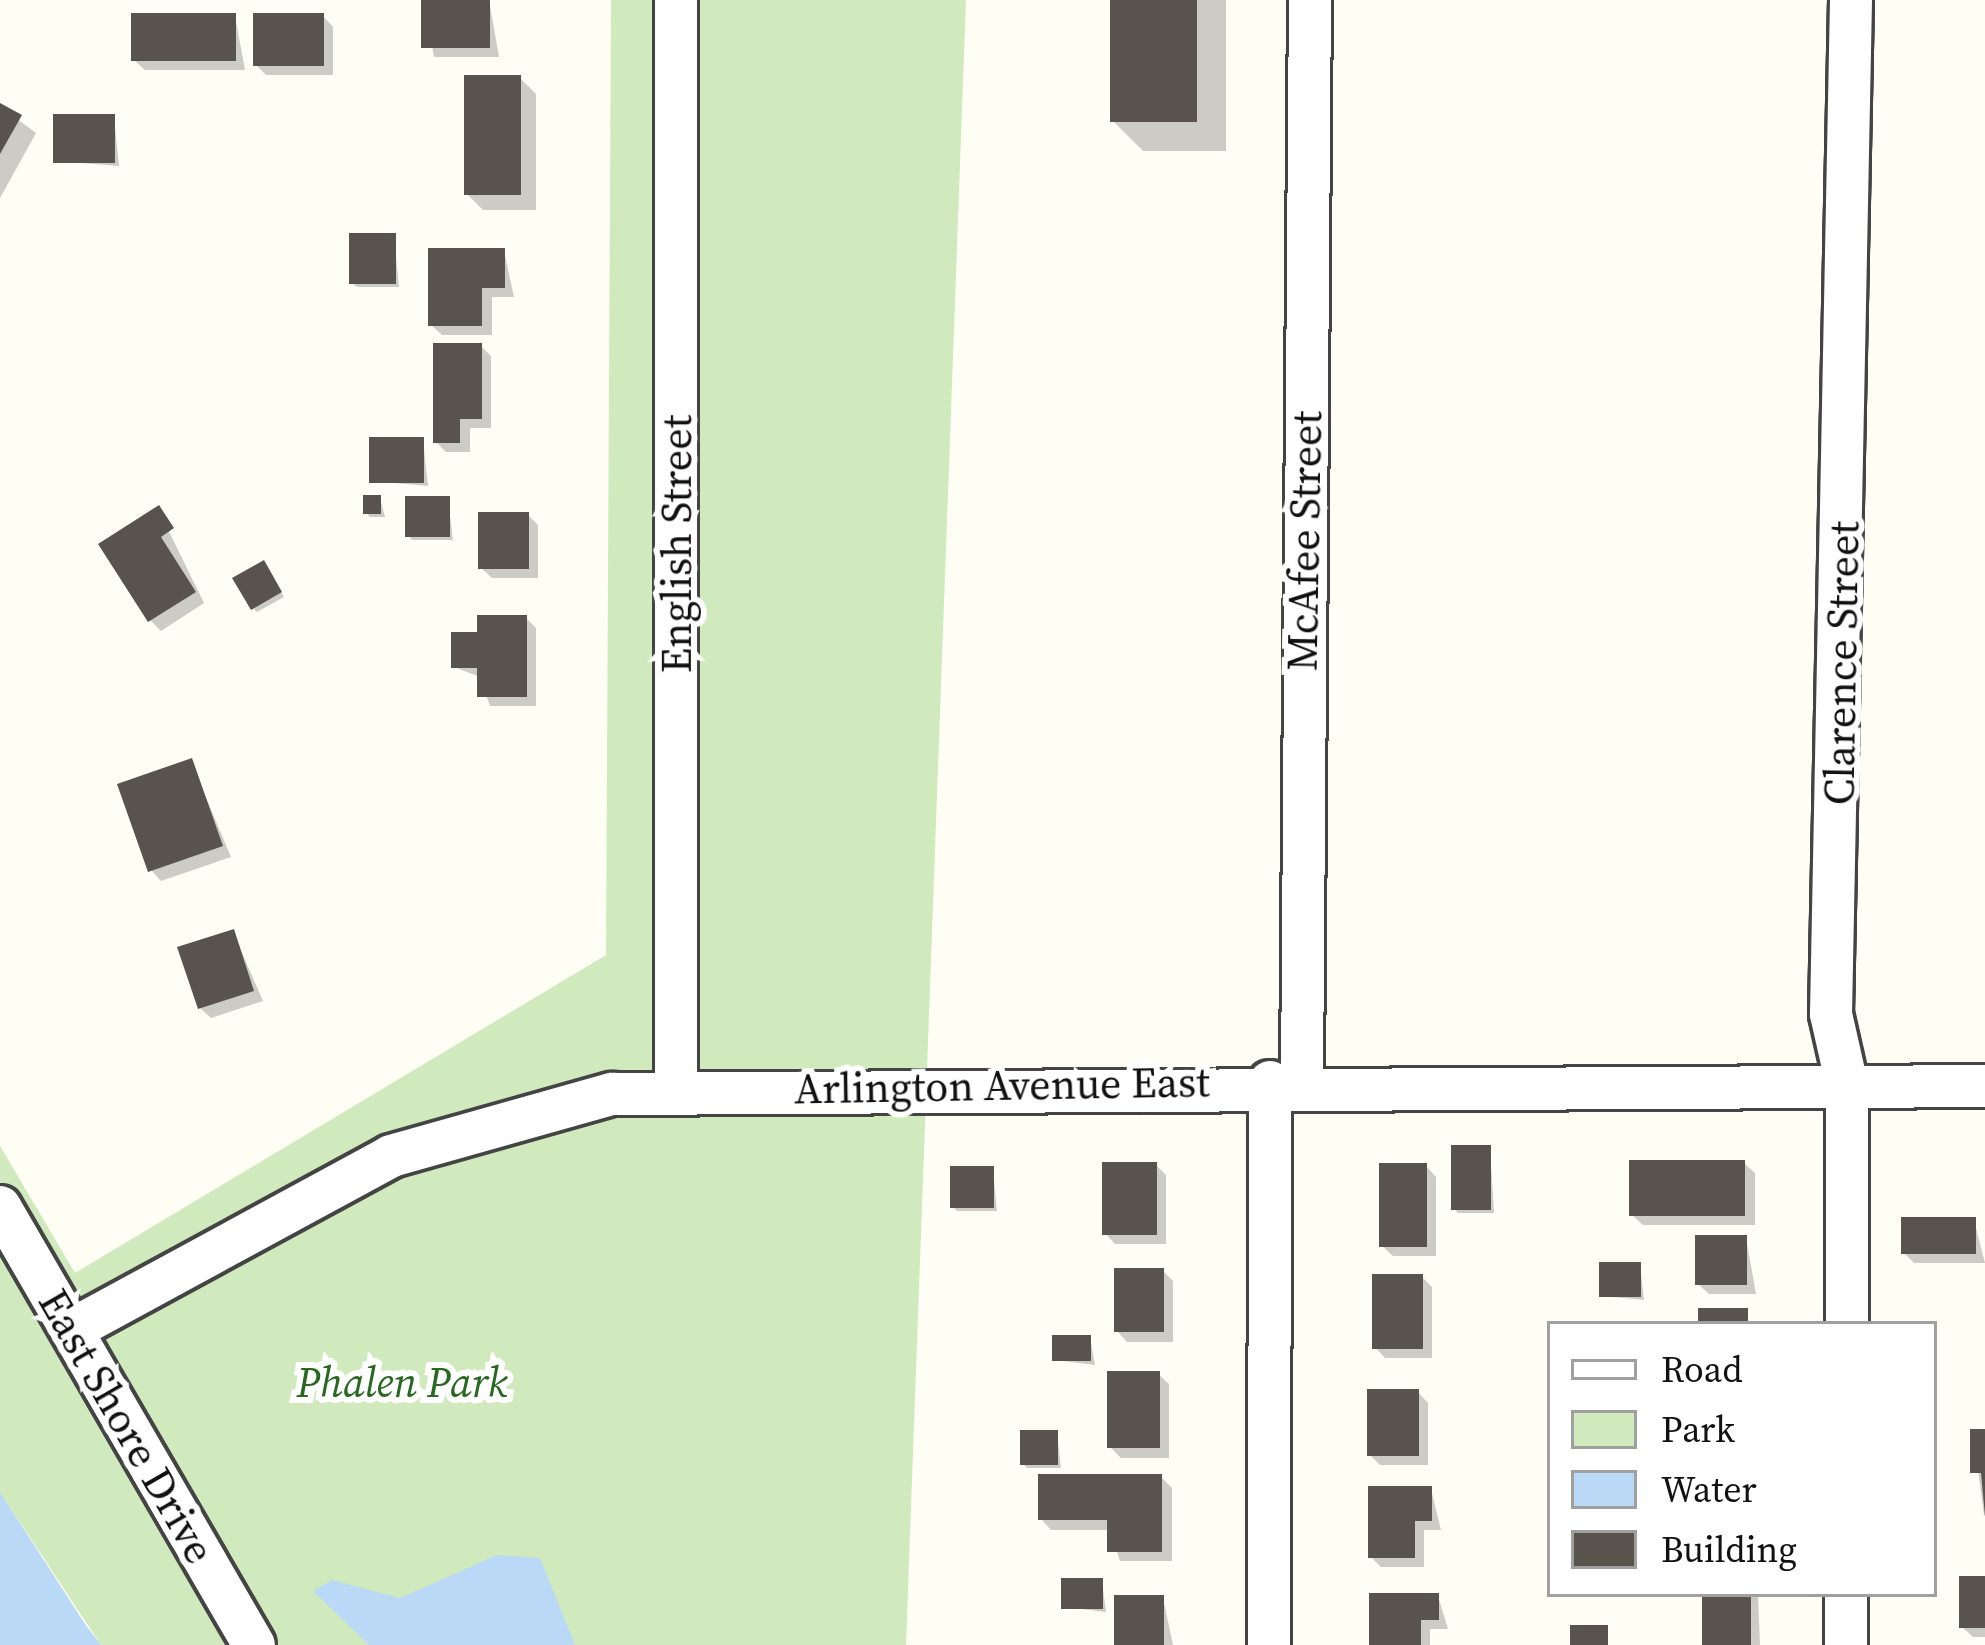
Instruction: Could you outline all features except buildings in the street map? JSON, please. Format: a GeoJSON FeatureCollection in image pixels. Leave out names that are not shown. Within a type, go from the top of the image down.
{"type":"FeatureCollection","features":[{"type":"Feature","properties":{"kind":"street","name":"English Street"},"geometry":{"type":"LineString","coordinates":[[676,0],[676,1088]]}},
{"type":"Feature","properties":{"kind":"street","name":"McAfee Street"},"geometry":{"type":"LineString","coordinates":[[1269,1645],[1310,0]]}},
{"type":"Feature","properties":{"kind":"street","name":"Clarence Street"},"geometry":{"type":"LineString","coordinates":[[1846,1321],[1847,1085],[1831,992],[1851,0]]}},
{"type":"Feature","properties":{"kind":"street","name":"Arlington Avenue East"},"geometry":{"type":"LineString","coordinates":[[73,1329],[391,1156],[551,1107],[676,1088],[1286,1082],[1985,1086]]}},
{"type":"Feature","properties":{"kind":"street","name":"East Shore Drive"},"geometry":{"type":"LineString","coordinates":[[0,1207],[254,1645]]}},
{"type":"Feature","properties":{"kind":"street"},"geometry":{"type":"LineString","coordinates":[[1846,1597],[1846,1645]]}},
{"type":"Feature","properties":{"kind":"green space","name":"Phalen Park"},"geometry":{"type":"Polygon","coordinates":[[[611,0],[966,0],[906,1645],[101,1645],[0,1492],[0,1146],[75,1273],[606,955],[611,0]]]}},
{"type":"Feature","properties":{"kind":"water"},"geometry":{"type":"Polygon","coordinates":[[[0,1492],[85,1624],[101,1645],[0,1645],[0,1492]]]}},
{"type":"Feature","properties":{"kind":"water"},"geometry":{"type":"Polygon","coordinates":[[[497,1555],[540,1558],[575,1645],[369,1645],[313,1591],[332,1580],[400,1598],[497,1555]]]}}]}
